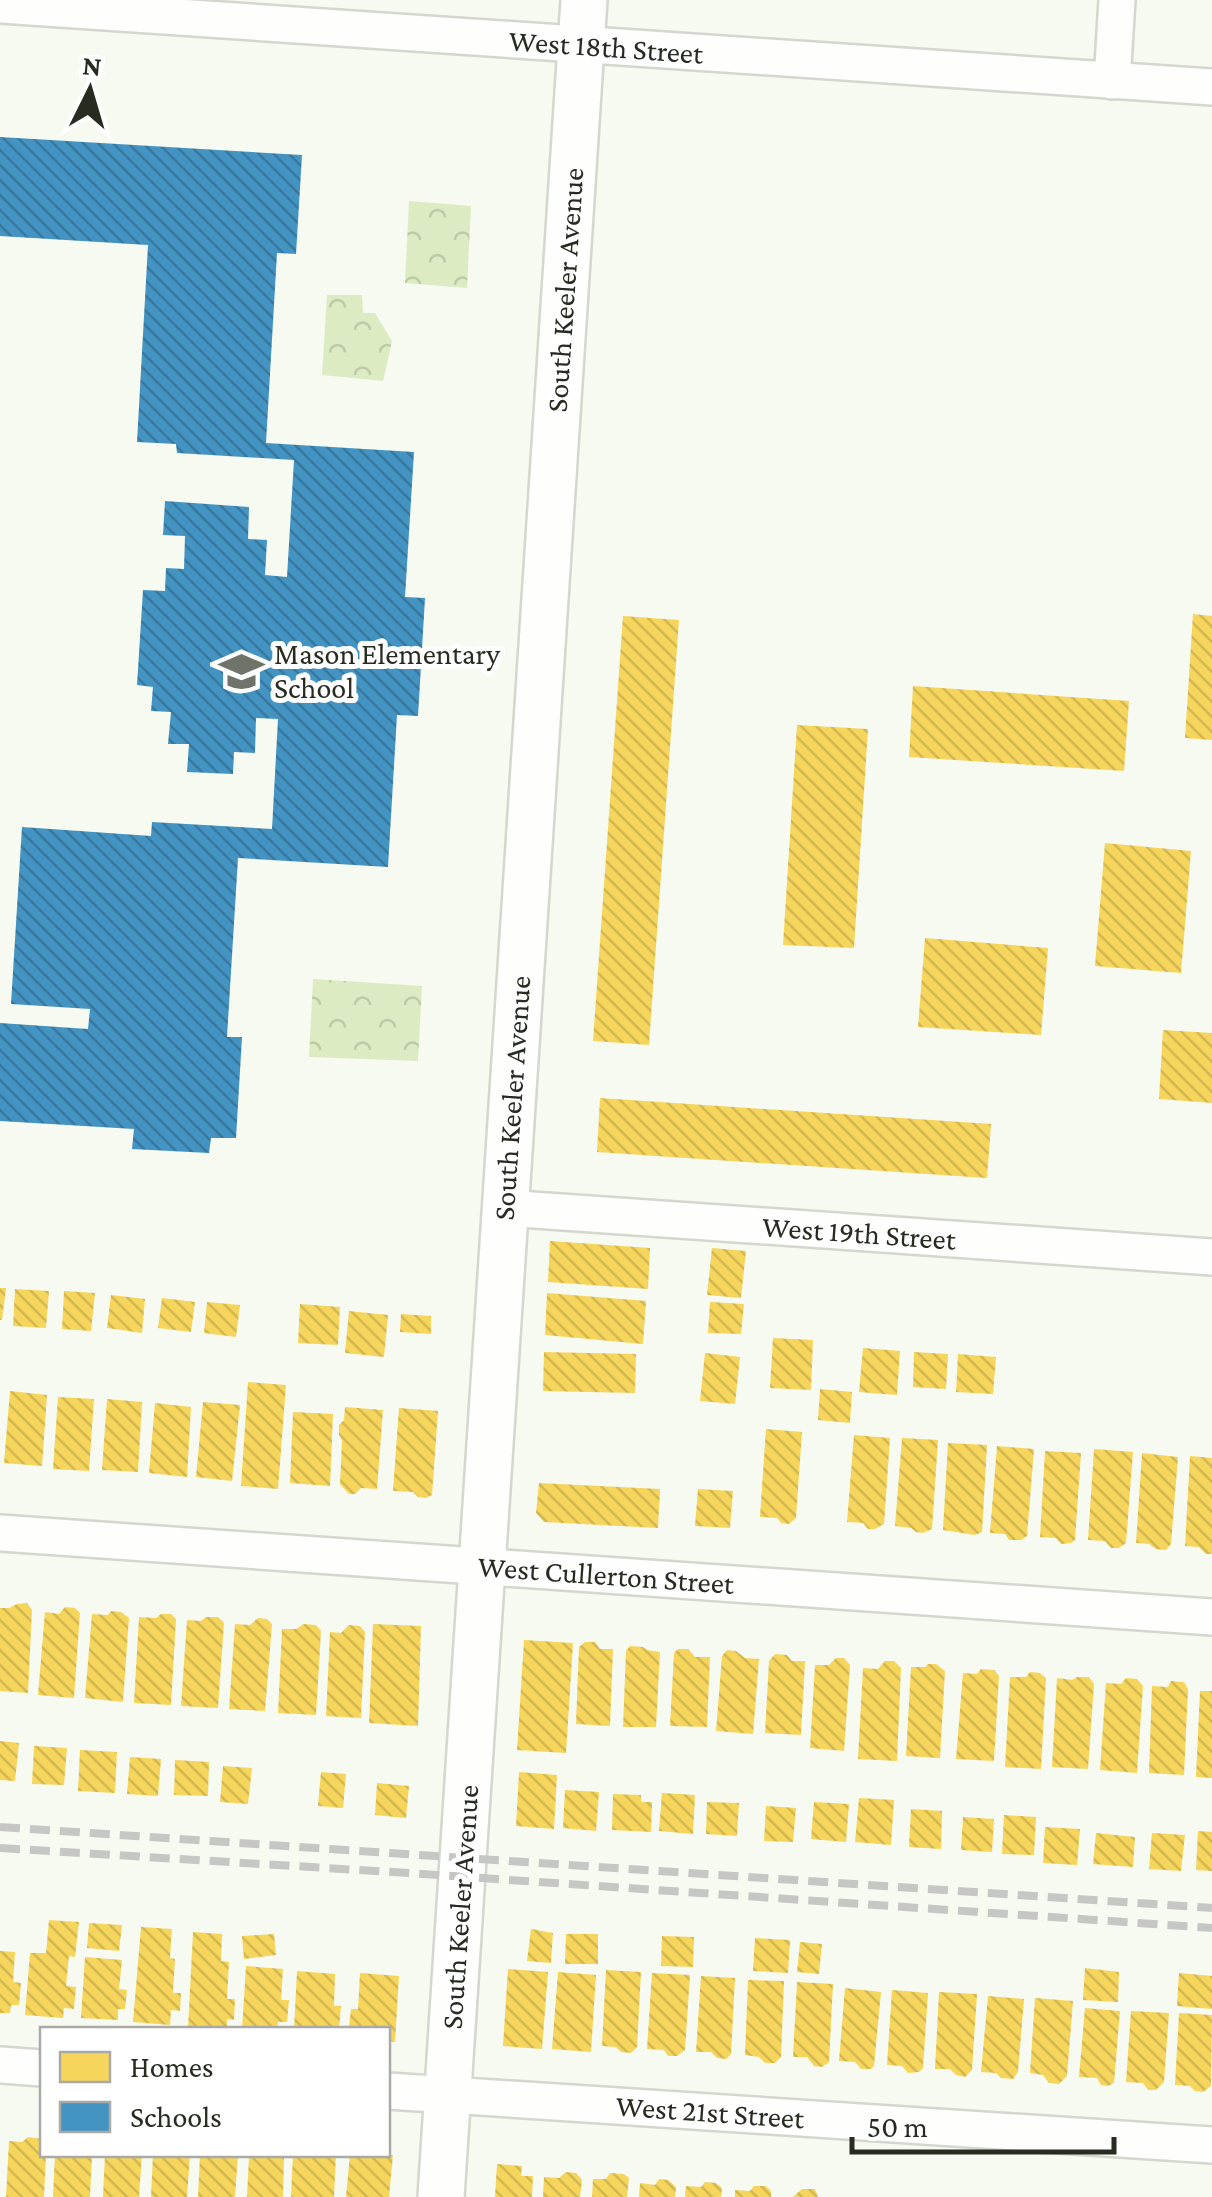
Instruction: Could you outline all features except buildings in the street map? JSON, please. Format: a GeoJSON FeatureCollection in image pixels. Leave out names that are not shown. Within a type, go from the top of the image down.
{"type":"FeatureCollection","features":[{"type":"Feature","properties":{"kind":"street","name":"South Keeler Avenue"},"geometry":{"type":"LineString","coordinates":[[441,2197],[584,0]]}},
{"type":"Feature","properties":{"kind":"street"},"geometry":{"type":"LineString","coordinates":[[1112,81],[1117,0]]}},
{"type":"Feature","properties":{"kind":"street","name":"West 18th Street"},"geometry":{"type":"LineString","coordinates":[[0,5],[1212,87]]}},
{"type":"Feature","properties":{"kind":"street","name":"West 19th Street"},"geometry":{"type":"LineString","coordinates":[[505,1208],[1212,1258]]}},
{"type":"Feature","properties":{"kind":"street","name":"West Cullerton Street"},"geometry":{"type":"LineString","coordinates":[[0,1533],[1212,1617]]}},
{"type":"Feature","properties":{"kind":"street"},"geometry":{"type":"LineString","coordinates":[[0,2065],[40,2068]]}},
{"type":"Feature","properties":{"kind":"street","name":"West 21st Street"},"geometry":{"type":"LineString","coordinates":[[390,2091],[1212,2145]]}},
{"type":"Feature","properties":{"kind":"green space"},"geometry":{"type":"Polygon","coordinates":[[[409,201],[471,206],[467,288],[405,283],[409,201]]]}},
{"type":"Feature","properties":{"kind":"green space"},"geometry":{"type":"Polygon","coordinates":[[[327,295],[362,295],[363,313],[375,313],[392,341],[383,381],[322,375],[327,295]]]}},
{"type":"Feature","properties":{"kind":"green space"},"geometry":{"type":"Polygon","coordinates":[[[313,979],[422,986],[418,1061],[309,1057],[313,979]]]}},
{"type":"Feature","properties":{"kind":"railway"},"geometry":{"type":"LineString","coordinates":[[0,1827],[1212,1908]]}},
{"type":"Feature","properties":{"kind":"railway"},"geometry":{"type":"LineString","coordinates":[[0,1848],[1212,1928]]}},
{"type":"Feature","properties":{"kind":"place","name":"Mason Elementary School"},"geometry":{"type":"Point","coordinates":[241,671]}}]}
